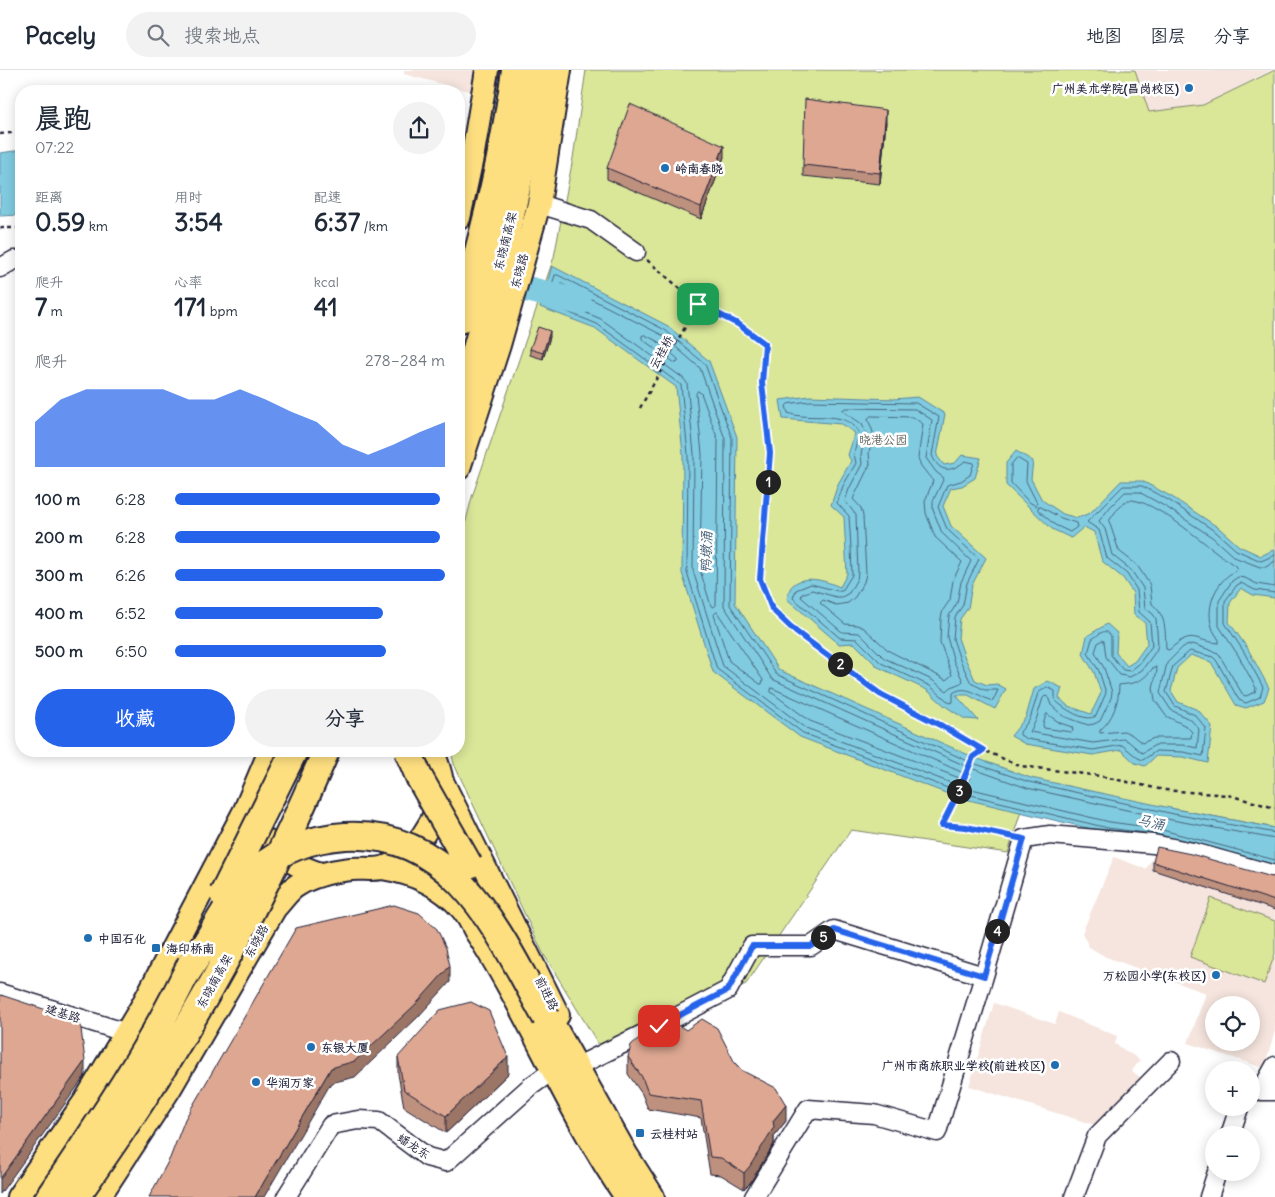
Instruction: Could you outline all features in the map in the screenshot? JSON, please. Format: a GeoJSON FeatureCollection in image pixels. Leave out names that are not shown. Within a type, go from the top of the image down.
{"type":"FeatureCollection","features":[{"type":"Feature","properties":{"kind":"highway"},"geometry":{"type":"LineString","coordinates":[[465,254],[494,154],[511,70]]}},
{"type":"Feature","properties":{"kind":"highway","name":"东晓南高架"},"geometry":{"type":"LineString","coordinates":[[465,298],[492,200],[509,115],[515,70]]}},
{"type":"Feature","properties":{"kind":"highway","name":"东晓南高架"},"geometry":{"type":"LineString","coordinates":[[465,393],[498,313],[514,250],[518,188],[540,70]]}},
{"type":"Feature","properties":{"kind":"highway"},"geometry":{"type":"LineString","coordinates":[[49,1197],[114,1098],[162,1019],[291,757]]}},
{"type":"Feature","properties":{"kind":"highway","name":"东晓南高架"},"geometry":{"type":"LineString","coordinates":[[76,1197],[170,1056],[216,978],[256,900],[323,757]]}},
{"type":"Feature","properties":{"kind":"highway"},"geometry":{"type":"LineString","coordinates":[[411,757],[419,777],[469,865],[546,1018]]}},
{"type":"Feature","properties":{"kind":"highway"},"geometry":{"type":"LineString","coordinates":[[183,979],[236,895],[255,872],[267,862],[285,852],[318,839],[335,837],[369,836],[384,838],[416,849],[455,876],[487,915],[625,1156],[651,1197]]}},
{"type":"Feature","properties":{"kind":"main road"},"geometry":{"type":"LineString","coordinates":[[465,190],[488,70]]}},
{"type":"Feature","properties":{"kind":"main road","name":"东晓路"},"geometry":{"type":"LineString","coordinates":[[514,250],[539,204],[560,70]]}},
{"type":"Feature","properties":{"kind":"main road"},"geometry":{"type":"LineString","coordinates":[[465,444],[498,313]]}},
{"type":"Feature","properties":{"kind":"main road"},"geometry":{"type":"LineString","coordinates":[[18,1197],[85,1101],[127,1033],[245,810],[267,757]]}},
{"type":"Feature","properties":{"kind":"main road","name":"东晓路"},"geometry":{"type":"LineString","coordinates":[[99,1197],[151,1120],[275,908],[296,886],[321,874],[352,869],[382,868],[408,853],[422,836],[440,798],[442,783],[435,757]]}},
{"type":"Feature","properties":{"kind":"main road","name":"前进路"},"geometry":{"type":"LineString","coordinates":[[442,783],[584,1063],[632,1150],[662,1197]]}},
{"type":"Feature","properties":{"kind":"main road"},"geometry":{"type":"LineString","coordinates":[[254,789],[254,811],[260,834],[290,862],[303,869],[321,874]]}},
{"type":"Feature","properties":{"kind":"main road"},"geometry":{"type":"LineString","coordinates":[[382,868],[404,872],[421,879],[444,893],[462,910],[495,961],[552,1071],[613,1178],[626,1197]]}},
{"type":"Feature","properties":{"kind":"street"},"geometry":{"type":"LineString","coordinates":[[539,204],[591,220],[636,252]]}},
{"type":"Feature","properties":{"kind":"street"},"geometry":{"type":"LineString","coordinates":[[0,268],[15,260]]}},
{"type":"Feature","properties":{"kind":"street"},"geometry":{"type":"LineString","coordinates":[[754,1197],[808,1109],[874,1114],[938,1132],[1024,839],[1050,835],[1153,844],[1193,852],[1275,875]]}},
{"type":"Feature","properties":{"kind":"street"},"geometry":{"type":"LineString","coordinates":[[584,1063],[728,990],[752,946],[811,946],[834,930],[984,976]]}},
{"type":"Feature","properties":{"kind":"street","name":"建基路"},"geometry":{"type":"LineString","coordinates":[[0,993],[127,1033]]}},
{"type":"Feature","properties":{"kind":"street"},"geometry":{"type":"LineString","coordinates":[[127,1033],[160,1031],[216,1011]]}},
{"type":"Feature","properties":{"kind":"street"},"geometry":{"type":"LineString","coordinates":[[1074,1197],[1097,1136],[1171,1060]]}},
{"type":"Feature","properties":{"kind":"street"},"geometry":{"type":"LineString","coordinates":[[1262,1090],[1275,1066]]}},
{"type":"Feature","properties":{"kind":"street","name":"蟠龙东"},"geometry":{"type":"LineString","coordinates":[[286,1197],[331,1125],[358,1120],[379,1121],[427,1157],[446,1162],[531,1086],[552,1071]]}},
{"type":"Feature","properties":{"kind":"street"},"geometry":{"type":"LineString","coordinates":[[85,1101],[108,1079],[120,1076],[130,1078],[142,1084],[150,1093],[152,1106],[151,1120]]}},
{"type":"Feature","properties":{"kind":"street"},"geometry":{"type":"LineString","coordinates":[[1209,1197],[1214,1181]]}},
{"type":"Feature","properties":{"kind":"path"},"geometry":{"type":"LineString","coordinates":[[0,134],[15,133]]}},
{"type":"Feature","properties":{"kind":"path"},"geometry":{"type":"LineString","coordinates":[[0,228],[15,228]]}},
{"type":"Feature","properties":{"kind":"path"},"geometry":{"type":"LineString","coordinates":[[636,252],[698,304],[738,324],[765,344],[762,383],[770,453],[760,579],[772,609],[796,632],[880,694],[942,726],[983,750],[1020,766],[1100,776],[1164,790],[1228,795],[1275,808]]}},
{"type":"Feature","properties":{"kind":"path","name":"云桂桥"},"geometry":{"type":"LineString","coordinates":[[640,408],[698,304]]}},
{"type":"Feature","properties":{"kind":"path"},"geometry":{"type":"LineString","coordinates":[[983,750],[973,757],[942,825],[966,827],[1024,839]]}},
{"type":"Feature","properties":{"kind":"shaded area"},"geometry":{"type":"Polygon","coordinates":[[[404,70],[479,70],[476,93],[465,90],[465,85],[446,85],[404,74],[404,70]]]}},
{"type":"Feature","properties":{"kind":"shaded area","name":"广州美术学院(昌岗校区)"},"geometry":{"type":"Polygon","coordinates":[[[1135,70],[1272,70],[1203,105],[1149,112],[1135,70]]]}},
{"type":"Feature","properties":{"kind":"shaded area","name":"万松园小学(东校区)"},"geometry":{"type":"Polygon","coordinates":[[[1157,850],[1275,878],[1275,1031],[1264,1068],[1260,1067],[1260,1061],[1243,1061],[1212,1051],[1260,1051],[1260,996],[1205,996],[1205,1049],[1188,1043],[1206,993],[1106,957],[1089,947],[1082,933],[1114,857],[1146,869],[1157,850]]]}},
{"type":"Feature","properties":{"kind":"shaded area","name":"广州市商旅职业学校(前进校区)"},"geometry":{"type":"Polygon","coordinates":[[[994,1003],[1055,1024],[1059,1012],[1117,1036],[1115,1044],[1140,1060],[1132,1071],[1140,1077],[1098,1126],[969,1086],[994,1003]]]}},
{"type":"Feature","properties":{"kind":"green space","name":"晓港公园"},"geometry":{"type":"Polygon","coordinates":[[[586,70],[1135,70],[1149,112],[1203,105],[1275,70],[1275,828],[1175,809],[1026,795],[1008,853],[851,830],[746,984],[600,1047],[543,953],[452,757],[465,757],[465,524],[472,497],[554,257],[573,158],[586,70]]]}},
{"type":"Feature","properties":{"kind":"green space"},"geometry":{"type":"Polygon","coordinates":[[[1211,898],[1275,921],[1275,954],[1264,984],[1190,957],[1211,898]]]}},
{"type":"Feature","properties":{"kind":"water"},"geometry":{"type":"Polygon","coordinates":[[[15,151],[15,215],[0,216],[0,153],[15,151]]]}},
{"type":"Feature","properties":{"kind":"water","name":"马涌"},"geometry":{"type":"Polygon","coordinates":[[[552,266],[668,326],[709,361],[737,437],[735,603],[779,670],[973,757],[1031,778],[1275,828],[1275,872],[956,797],[800,737],[713,672],[682,573],[683,454],[676,387],[595,328],[540,307],[552,266]]]}},
{"type":"Feature","properties":{"kind":"water"},"geometry":{"type":"Polygon","coordinates":[[[810,396],[894,399],[918,397],[945,414],[937,456],[944,465],[955,463],[962,455],[981,458],[975,478],[962,486],[951,488],[943,506],[951,526],[986,558],[972,585],[968,608],[960,619],[958,638],[975,680],[987,685],[997,684],[1006,689],[995,709],[968,695],[956,695],[978,720],[965,719],[945,706],[927,690],[878,667],[854,643],[839,644],[787,599],[791,587],[802,580],[815,579],[840,587],[847,574],[844,517],[831,505],[838,484],[851,461],[848,455],[855,433],[841,424],[783,419],[780,400],[810,396]]]}},
{"type":"Feature","properties":{"kind":"water"},"geometry":{"type":"Polygon","coordinates":[[[1016,451],[1033,461],[1031,479],[1042,500],[1063,514],[1077,518],[1090,513],[1121,481],[1142,481],[1172,497],[1219,528],[1239,546],[1261,556],[1273,550],[1275,551],[1275,598],[1253,595],[1241,588],[1230,603],[1229,622],[1248,649],[1269,688],[1264,701],[1246,708],[1236,705],[1211,662],[1191,655],[1177,668],[1171,691],[1178,702],[1198,710],[1212,726],[1208,763],[1183,757],[1156,756],[1145,766],[1135,763],[1121,750],[1093,755],[1025,744],[1011,736],[1026,717],[1034,689],[1048,681],[1062,688],[1059,698],[1068,706],[1091,714],[1101,693],[1094,672],[1083,654],[1087,636],[1107,624],[1117,633],[1116,653],[1127,666],[1135,661],[1147,644],[1145,623],[1134,615],[1133,593],[1123,578],[1102,561],[1094,532],[1084,527],[1071,538],[1052,529],[1006,485],[1006,463],[1016,451]]]}},
{"type":"Feature","properties":{"kind":"building"},"geometry":{"type":"Polygon","coordinates":[[[805,99],[886,110],[880,173],[803,165],[805,99]]]}},
{"type":"Feature","properties":{"kind":"building","name":"岭南春晓"},"geometry":{"type":"Polygon","coordinates":[[[630,104],[724,146],[701,207],[607,168],[630,104]]]}},
{"type":"Feature","properties":{"kind":"building"},"geometry":{"type":"Polygon","coordinates":[[[538,327],[550,331],[543,353],[530,349],[538,327]]]}},
{"type":"Feature","properties":{"kind":"building"},"geometry":{"type":"Polygon","coordinates":[[[1157,847],[1191,854],[1272,877],[1275,876],[1275,901],[1153,862],[1157,847]]]}},
{"type":"Feature","properties":{"kind":"building","name":"东银大厦"},"geometry":{"type":"Polygon","coordinates":[[[394,905],[419,913],[437,929],[446,948],[450,966],[417,1003],[355,1061],[331,1068],[255,1197],[149,1197],[170,1158],[185,1119],[296,928],[394,905]]]}},
{"type":"Feature","properties":{"kind":"building"},"geometry":{"type":"Polygon","coordinates":[[[0,996],[80,1021],[85,1061],[0,1179],[0,996]]]}},
{"type":"Feature","properties":{"kind":"building"},"geometry":{"type":"Polygon","coordinates":[[[471,1002],[489,1011],[508,1057],[446,1116],[404,1090],[398,1057],[440,1010],[471,1002]]]}},
{"type":"Feature","properties":{"kind":"building"},"geometry":{"type":"Polygon","coordinates":[[[702,1019],[717,1028],[735,1063],[741,1070],[776,1088],[786,1105],[773,1121],[774,1127],[744,1173],[721,1158],[710,1157],[701,1101],[648,1093],[642,1077],[628,1057],[631,1045],[652,1027],[670,1020],[686,1030],[702,1019]]]}},
{"type":"Feature","properties":{"kind":"waterway","name":"鸭墩涌"},"geometry":{"type":"LineString","coordinates":[[465,274],[579,302]]}},
{"type":"Feature","properties":{"kind":"place","name":"广州美术学院(昌岗校区)"},"geometry":{"type":"Point","coordinates":[1189,88]}},
{"type":"Feature","properties":{"kind":"place","name":"岭南春晓"},"geometry":{"type":"Point","coordinates":[665,168]}},
{"type":"Feature","properties":{"kind":"place","name":"中国石化"},"geometry":{"type":"Point","coordinates":[88,938]}},
{"type":"Feature","properties":{"kind":"place","name":"海印桥南"},"geometry":{"type":"Point","coordinates":[156,948]}},
{"type":"Feature","properties":{"kind":"place","name":"万松园小学(东校区)"},"geometry":{"type":"Point","coordinates":[1216,975]}},
{"type":"Feature","properties":{"kind":"place","name":"东银大厦"},"geometry":{"type":"Point","coordinates":[311,1047]}},
{"type":"Feature","properties":{"kind":"place","name":"广州市商旅职业学校(前进校区)"},"geometry":{"type":"Point","coordinates":[1055,1065]}},
{"type":"Feature","properties":{"kind":"place","name":"华润万家"},"geometry":{"type":"Point","coordinates":[256,1082]}},
{"type":"Feature","properties":{"kind":"place","name":"云桂村站"},"geometry":{"type":"Point","coordinates":[640,1133]}},
{"type":"Feature","properties":{"kind":"route"},"geometry":{"type":"LineString","coordinates":[[659,1026],[728,990],[752,946],[811,946],[834,930],[984,976],[1024,839],[966,827],[942,825],[973,757],[983,750],[942,726],[880,694],[796,632],[772,609],[760,579],[770,453],[762,383],[765,344],[738,324],[698,304]]}}]}
